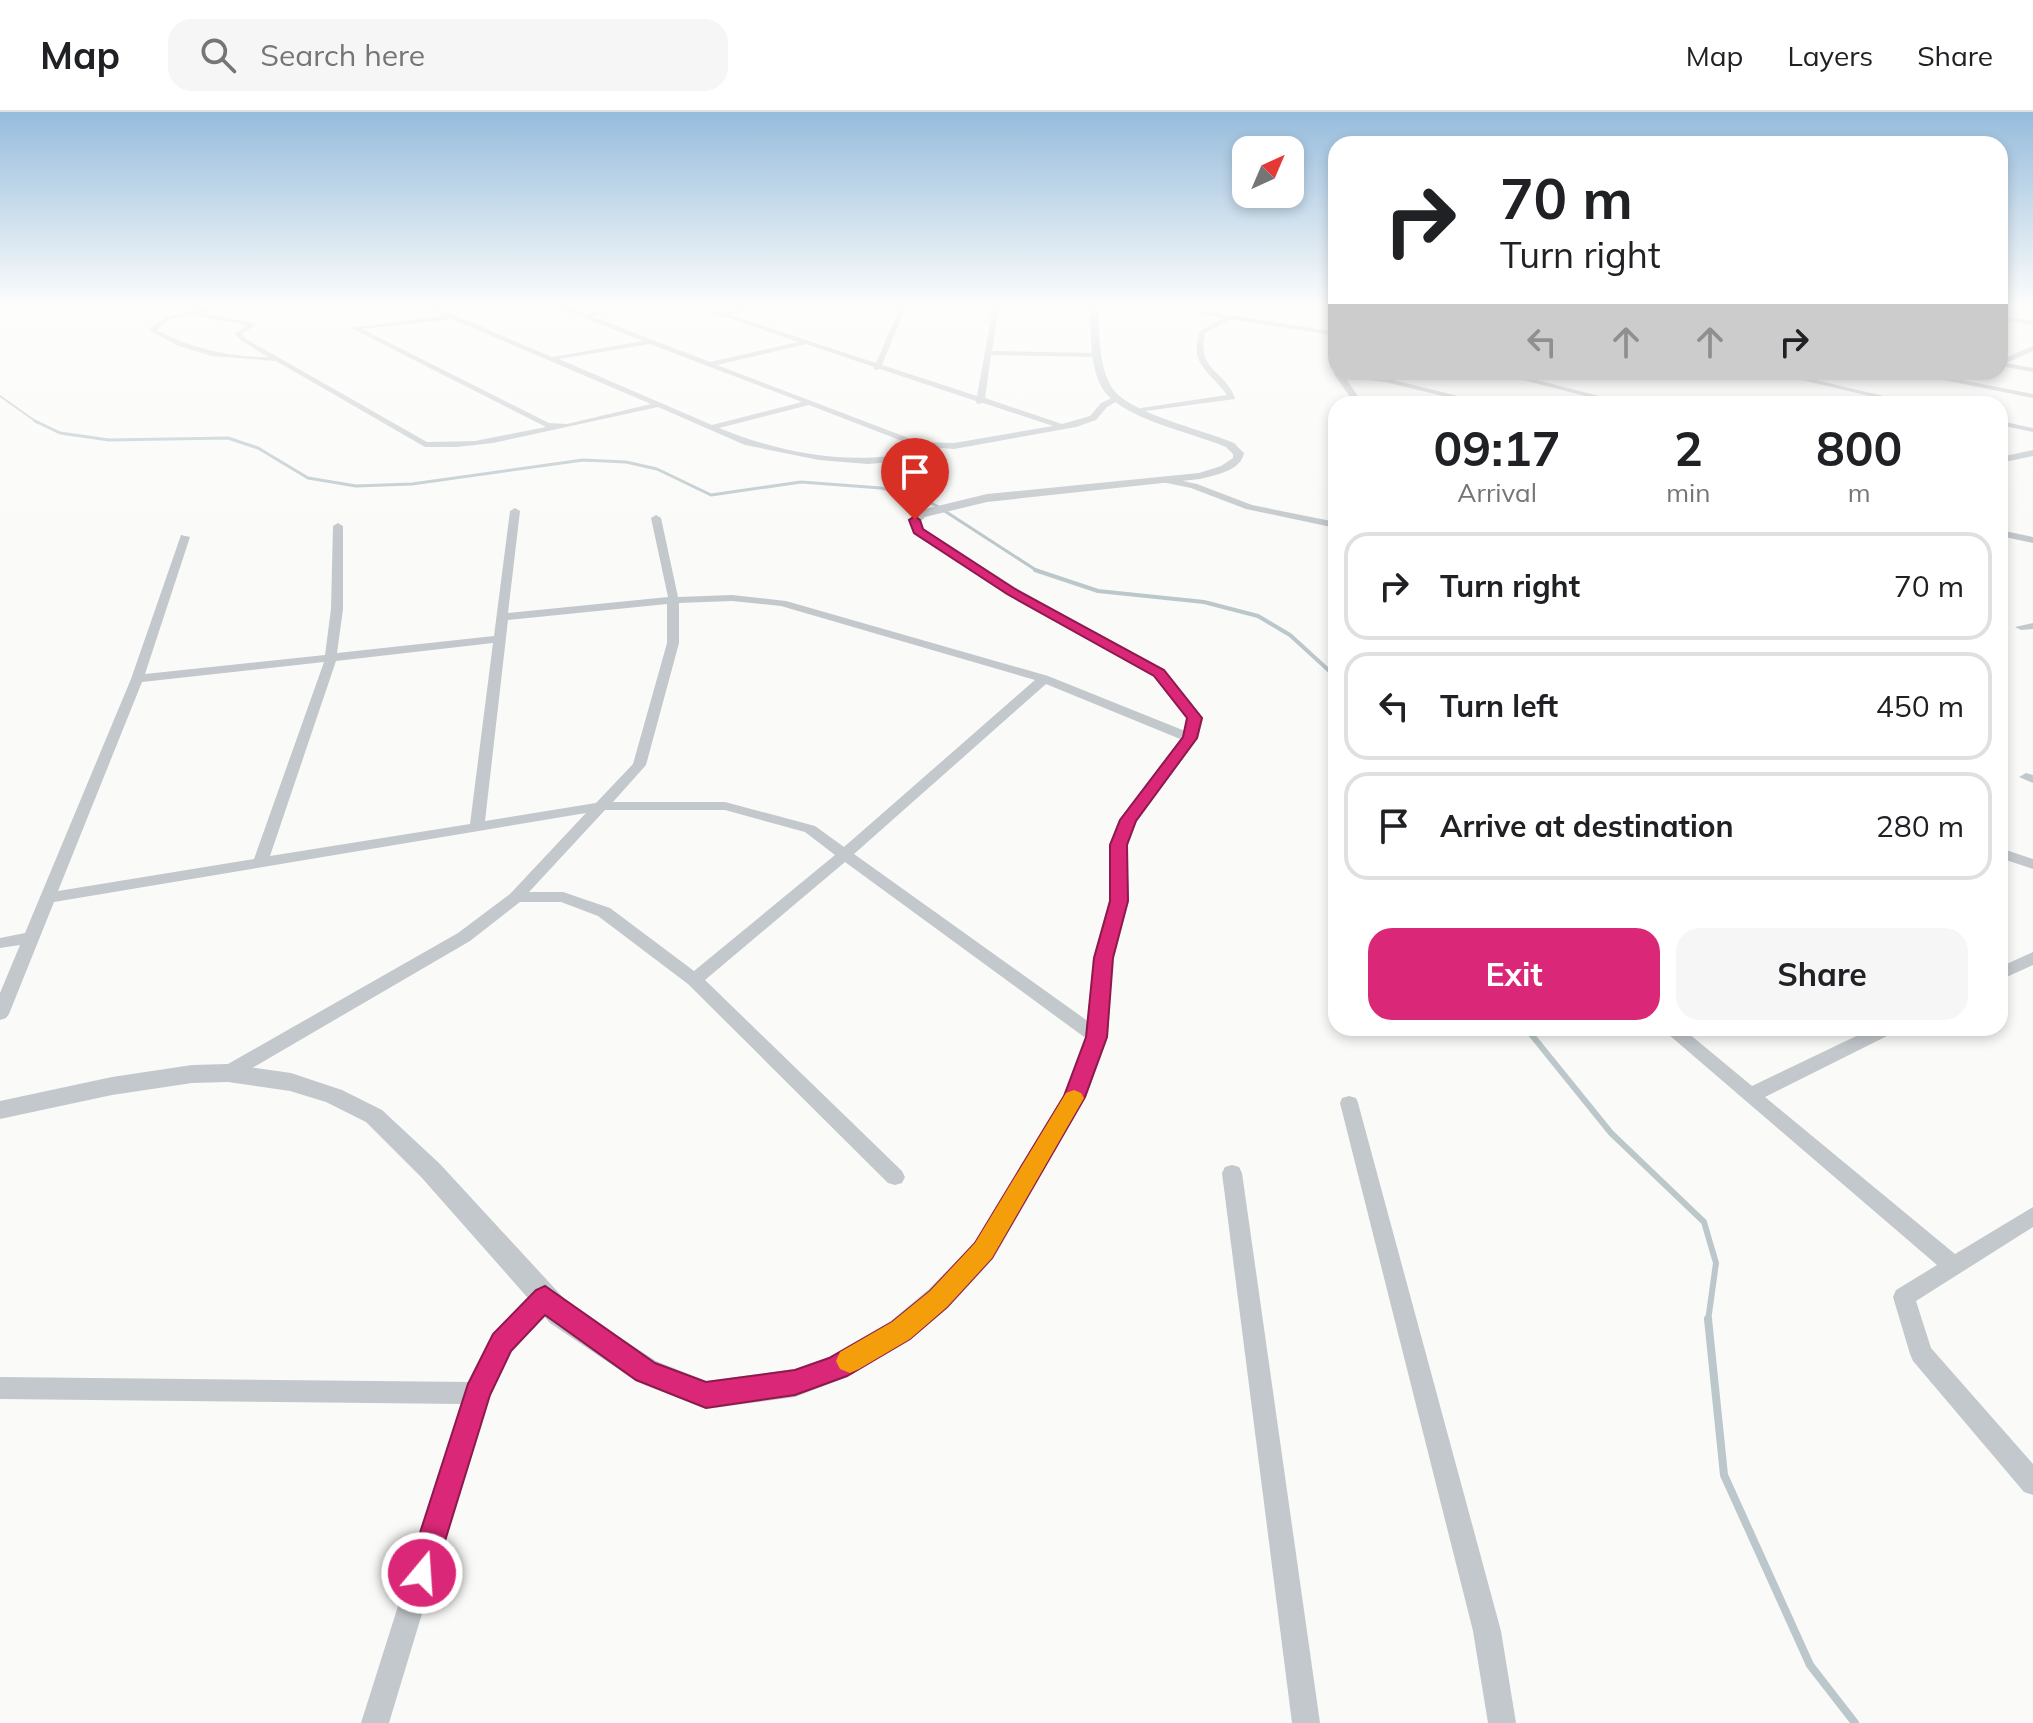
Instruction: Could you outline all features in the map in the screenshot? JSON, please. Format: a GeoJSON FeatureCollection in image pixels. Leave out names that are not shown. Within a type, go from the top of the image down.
{"type":"FeatureCollection","features":[{"type":"Feature","properties":{"kind":"street"},"geometry":{"type":"LineString","coordinates":[[319,382],[425,444],[438,445],[501,438],[658,405]]}},
{"type":"Feature","properties":{"kind":"street"},"geometry":{"type":"LineString","coordinates":[[460,382],[530,418],[560,426]]}},
{"type":"Feature","properties":{"kind":"street"},"geometry":{"type":"LineString","coordinates":[[606,382],[748,443],[803,456],[896,460],[940,448],[1086,422],[1109,401],[1117,399]]}},
{"type":"Feature","properties":{"kind":"street"},"geometry":{"type":"LineString","coordinates":[[756,382],[904,440],[940,448]]}},
{"type":"Feature","properties":{"kind":"street"},"geometry":{"type":"LineString","coordinates":[[920,382],[1064,427]]}},
{"type":"Feature","properties":{"kind":"street"},"geometry":{"type":"LineString","coordinates":[[980,402],[983,382]]}},
{"type":"Feature","properties":{"kind":"street"},"geometry":{"type":"LineString","coordinates":[[0,1110],[112,1086],[192,1074],[228,1073],[291,1082],[334,1096],[374,1116],[431,1171],[560,1314],[646,1371],[706,1395],[795,1383],[837,1368],[901,1330],[938,1299],[984,1251],[1074,1097],[1097,1037],[1103,958],[1119,901],[1118,845],[1128,820],[1190,738],[1195,718],[1159,673],[1080,631],[936,543],[918,531],[915,520],[921,514],[963,502],[1200,476],[1234,464],[1239,453],[1214,437],[1117,399],[1105,382]]}},
{"type":"Feature","properties":{"kind":"street"},"geometry":{"type":"LineString","coordinates":[[1141,410],[1232,397],[1216,382]]}},
{"type":"Feature","properties":{"kind":"street"},"geometry":{"type":"LineString","coordinates":[[1394,382],[1452,396]]}},
{"type":"Feature","properties":{"kind":"street"},"geometry":{"type":"LineString","coordinates":[[1533,382],[1584,396]]}},
{"type":"Feature","properties":{"kind":"street"},"geometry":{"type":"LineString","coordinates":[[1817,382],[1878,396]]}},
{"type":"Feature","properties":{"kind":"street"},"geometry":{"type":"LineString","coordinates":[[1961,382],[2033,396]]}},
{"type":"Feature","properties":{"kind":"street"},"geometry":{"type":"LineString","coordinates":[[712,427],[808,403]]}},
{"type":"Feature","properties":{"kind":"street"},"geometry":{"type":"LineString","coordinates":[[2008,425],[2033,430]]}},
{"type":"Feature","properties":{"kind":"street"},"geometry":{"type":"LineString","coordinates":[[2008,458],[2033,453]]}},
{"type":"Feature","properties":{"kind":"street"},"geometry":{"type":"LineString","coordinates":[[1165,480],[1194,486],[1249,507],[1328,523]]}},
{"type":"Feature","properties":{"kind":"street"},"geometry":{"type":"LineString","coordinates":[[477,827],[515,511]]}},
{"type":"Feature","properties":{"kind":"street"},"geometry":{"type":"LineString","coordinates":[[228,1073],[464,937],[516,897],[639,765],[673,643],[673,600],[656,518]]}},
{"type":"Feature","properties":{"kind":"street"},"geometry":{"type":"LineString","coordinates":[[260,863],[330,659],[337,609],[338,526]]}},
{"type":"Feature","properties":{"kind":"street"},"geometry":{"type":"LineString","coordinates":[[2008,535],[2033,540]]}},
{"type":"Feature","properties":{"kind":"street"},"geometry":{"type":"LineString","coordinates":[[0,1014],[137,679],[185,537]]}},
{"type":"Feature","properties":{"kind":"street"},"geometry":{"type":"LineString","coordinates":[[502,617],[673,600],[732,598],[782,603],[1044,679],[1190,738]]}},
{"type":"Feature","properties":{"kind":"street"},"geometry":{"type":"LineString","coordinates":[[137,679],[499,639]]}},
{"type":"Feature","properties":{"kind":"street"},"geometry":{"type":"LineString","coordinates":[[694,980],[844,855],[1044,679]]}},
{"type":"Feature","properties":{"kind":"street"},"geometry":{"type":"LineString","coordinates":[[46,898],[603,806],[725,806],[810,829],[1097,1037]]}},
{"type":"Feature","properties":{"kind":"street"},"geometry":{"type":"LineString","coordinates":[[2008,856],[2033,864]]}},
{"type":"Feature","properties":{"kind":"street"},"geometry":{"type":"LineString","coordinates":[[516,897],[563,897],[604,912],[694,980],[895,1177]]}},
{"type":"Feature","properties":{"kind":"street"},"geometry":{"type":"LineString","coordinates":[[0,943],[29,938]]}},
{"type":"Feature","properties":{"kind":"street"},"geometry":{"type":"LineString","coordinates":[[2008,970],[2033,958]]}},
{"type":"Feature","properties":{"kind":"street"},"geometry":{"type":"LineString","coordinates":[[1680,1036],[1954,1266]]}},
{"type":"Feature","properties":{"kind":"street"},"geometry":{"type":"LineString","coordinates":[[1751,1095],[1873,1036]]}},
{"type":"Feature","properties":{"kind":"street"},"geometry":{"type":"LineString","coordinates":[[1349,1103],[1487,1631],[1502,1723]]}},
{"type":"Feature","properties":{"kind":"street"},"geometry":{"type":"LineString","coordinates":[[1232,1173],[1306,1723]]}},
{"type":"Feature","properties":{"kind":"street"},"geometry":{"type":"LineString","coordinates":[[2033,1216],[1904,1297],[1921,1354],[2033,1483]]}},
{"type":"Feature","properties":{"kind":"street"},"geometry":{"type":"LineString","coordinates":[[375,1723],[477,1393],[502,1343],[545,1297]]}},
{"type":"Feature","properties":{"kind":"street"},"geometry":{"type":"LineString","coordinates":[[0,1388],[477,1393]]}},
{"type":"Feature","properties":{"kind":"waterway"},"geometry":{"type":"LineString","coordinates":[[0,396],[36,421]]}},
{"type":"Feature","properties":{"kind":"waterway"},"geometry":{"type":"LineString","coordinates":[[36,421],[60,433],[109,440],[228,438],[258,448],[308,478],[356,486],[412,484],[583,460],[626,462],[657,469],[711,495],[801,482],[881,488],[916,496],[937,506],[1037,571]]}},
{"type":"Feature","properties":{"kind":"waterway"},"geometry":{"type":"LineString","coordinates":[[1037,571],[1098,591],[1204,602],[1258,616],[1290,635],[1328,670]]}},
{"type":"Feature","properties":{"kind":"waterway"},"geometry":{"type":"LineString","coordinates":[[1532,1036],[1611,1133],[1704,1222],[1716,1263],[1708,1320]]}},
{"type":"Feature","properties":{"kind":"waterway"},"geometry":{"type":"LineString","coordinates":[[1708,1320],[1724,1475],[1810,1665],[1855,1723]]}},
{"type":"Feature","properties":{"kind":"slow traffic"},"geometry":{"type":"LineString","coordinates":[[850,1361],[901,1330],[938,1299],[984,1251],[1074,1098]]}},
{"type":"Feature","properties":{"kind":"route"},"geometry":{"type":"LineString","coordinates":[[422,1573],[477,1393],[502,1343],[545,1297],[560,1314],[646,1371],[706,1395],[795,1383],[837,1368],[901,1330],[938,1299],[984,1251],[1074,1097],[1097,1037],[1103,958],[1119,901],[1118,845],[1128,820],[1190,738],[1195,718],[1159,673],[1011,591],[918,531],[915,520]]}}]}
